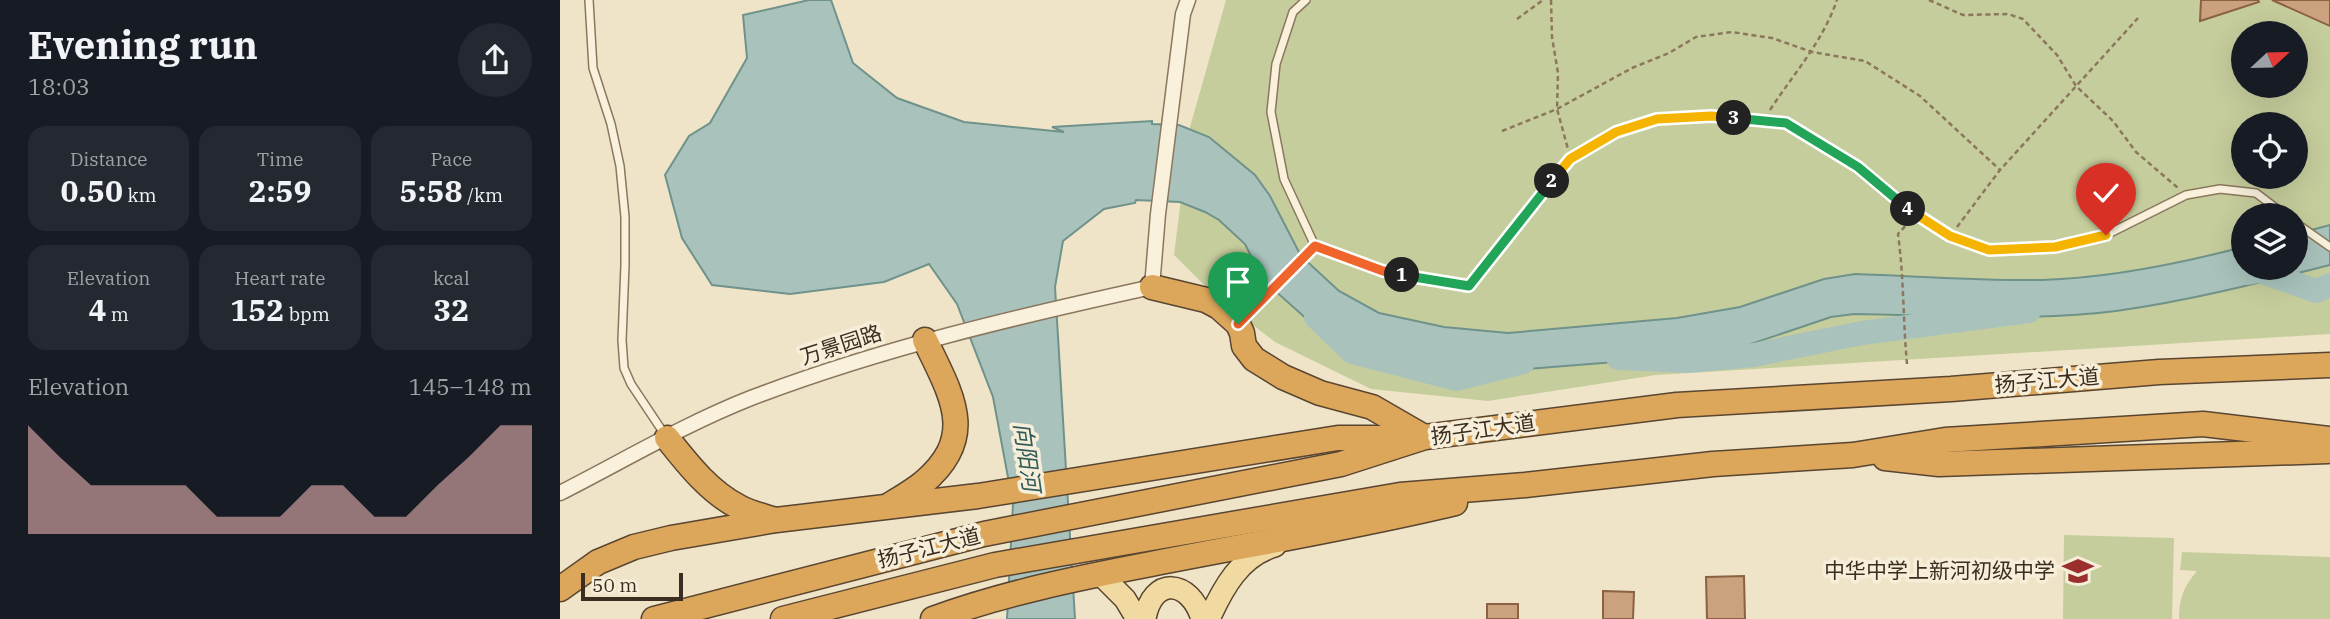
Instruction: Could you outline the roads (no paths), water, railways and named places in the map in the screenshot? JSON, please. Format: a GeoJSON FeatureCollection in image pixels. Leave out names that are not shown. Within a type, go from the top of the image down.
{"type":"FeatureCollection","features":[{"type":"Feature","properties":{"kind":"highway"},"geometry":{"type":"LineString","coordinates":[[1152,287],[1206,300],[1219,307],[1238,324],[1244,346],[1254,359],[1283,377],[1320,393],[1372,407],[1424,438]]}},
{"type":"Feature","properties":{"kind":"highway"},"geometry":{"type":"LineString","coordinates":[[884,509],[923,484],[942,463],[955,439],[957,420],[950,397],[925,341]]}},
{"type":"Feature","properties":{"kind":"highway","name":"扬子江大道"},"geometry":{"type":"LineString","coordinates":[[654,619],[984,534],[1341,464],[1424,438],[1677,405],[1951,389],[2159,372],[2330,365]]}},
{"type":"Feature","properties":{"kind":"highway","name":"扬子江大道"},"geometry":{"type":"LineString","coordinates":[[783,619],[995,565],[1400,495],[1525,485],[1713,464],[1853,455],[1945,440],[2203,424],[2330,439]]}},
{"type":"Feature","properties":{"kind":"highway"},"geometry":{"type":"LineString","coordinates":[[667,438],[693,470],[714,489],[738,507],[776,520]]}},
{"type":"Feature","properties":{"kind":"highway"},"geometry":{"type":"LineString","coordinates":[[560,589],[598,562],[634,547],[671,538],[776,520],[884,509],[1085,480],[1338,438],[1424,438]]}},
{"type":"Feature","properties":{"kind":"highway"},"geometry":{"type":"LineString","coordinates":[[1853,455],[1939,464],[2330,451]]}},
{"type":"Feature","properties":{"kind":"highway"},"geometry":{"type":"LineString","coordinates":[[933,619],[998,598],[1092,575],[1396,517],[1525,485]]}},
{"type":"Feature","properties":{"kind":"main road"},"geometry":{"type":"LineString","coordinates":[[1209,619],[1222,590],[1246,561],[1267,548],[1339,527]]}},
{"type":"Feature","properties":{"kind":"main road"},"geometry":{"type":"LineString","coordinates":[[1092,575],[1125,599],[1137,619]]}},
{"type":"Feature","properties":{"kind":"main road"},"geometry":{"type":"LineString","coordinates":[[1145,619],[1150,602],[1167,589],[1175,587],[1192,597],[1202,619]]}},
{"type":"Feature","properties":{"kind":"street"},"geometry":{"type":"LineString","coordinates":[[1152,287],[1169,123],[1183,14],[1188,0]]}},
{"type":"Feature","properties":{"kind":"street","name":"万景园路"},"geometry":{"type":"LineString","coordinates":[[560,493],[748,399],[835,367],[957,331],[1152,287]]}},
{"type":"Feature","properties":{"kind":"lane"},"geometry":{"type":"LineString","coordinates":[[589,0],[593,68],[611,124],[620,166],[625,217],[622,340],[625,368],[631,384],[667,438]]}},
{"type":"Feature","properties":{"kind":"lane"},"geometry":{"type":"LineString","coordinates":[[1307,0],[1293,12],[1276,64],[1270,112],[1284,179],[1315,246],[1383,271],[1469,286],[1570,159],[1616,132],[1657,119],[1711,116],[1786,123],[1858,167],[1905,207],[1950,236],[1989,250],[2055,247],[2106,235],[2186,195],[2220,189],[2256,193],[2269,203]]}},
{"type":"Feature","properties":{"kind":"lane"},"geometry":{"type":"LineString","coordinates":[[2308,232],[2326,245]]}},
{"type":"Feature","properties":{"kind":"lane"},"geometry":{"type":"LineString","coordinates":[[1238,324],[1315,246]]}},
{"type":"Feature","properties":{"kind":"water","name":"向阳河"},"geometry":{"type":"Polygon","coordinates":[[[809,0],[831,0],[853,63],[897,98],[964,122],[1064,132],[1052,127],[1152,121],[1152,124],[1179,125],[1209,137],[1255,175],[1270,196],[1301,256],[1339,291],[1379,313],[1444,327],[1508,333],[1677,318],[1740,307],[1824,279],[1855,274],[1995,280],[2067,279],[2144,269],[2231,250],[2231,280],[2270,280],[2143,307],[2084,314],[2018,317],[1854,314],[1831,317],[1748,345],[1678,357],[1503,371],[1433,366],[1354,348],[1310,322],[1263,280],[1245,244],[1219,220],[1180,202],[1136,200],[1135,203],[1104,209],[1063,241],[1055,287],[1075,619],[1007,619],[1013,504],[993,397],[957,304],[929,264],[884,282],[790,294],[712,285],[682,238],[665,175],[689,136],[710,123],[747,58],[743,15],[809,0]]]}},
{"type":"Feature","properties":{"kind":"water"},"geometry":{"type":"Polygon","coordinates":[[[2330,225],[2330,265],[2308,270],[2308,231],[2330,225]]]}},
{"type":"Feature","properties":{"kind":"waterway"},"geometry":{"type":"LineString","coordinates":[[2285,280],[2316,291],[2330,285]]}},
{"type":"Feature","properties":{"kind":"waterway"},"geometry":{"type":"LineString","coordinates":[[1618,358],[1688,361],[1754,355],[1862,333],[2029,311]]}},
{"type":"Feature","properties":{"kind":"waterway"},"geometry":{"type":"LineString","coordinates":[[1316,317],[1352,352],[1456,379],[1523,362]]}},
{"type":"Feature","properties":{"kind":"place","name":"中华中学上新河初级中学"},"geometry":{"type":"Point","coordinates":[2078,571]}}]}
